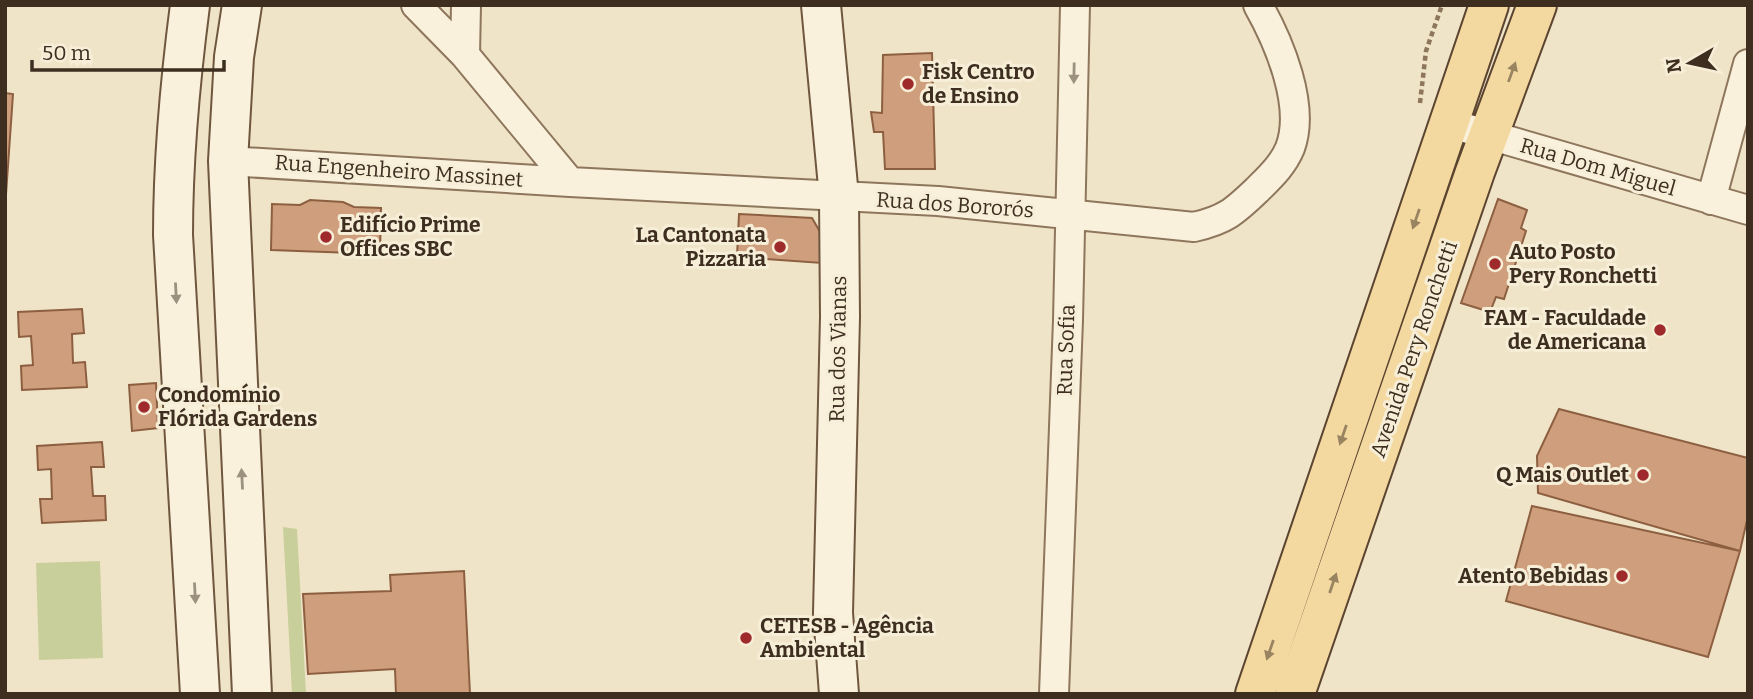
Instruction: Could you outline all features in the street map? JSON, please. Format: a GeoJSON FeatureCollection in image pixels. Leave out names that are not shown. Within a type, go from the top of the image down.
{"type":"FeatureCollection","features":[{"type":"Feature","properties":{"kind":"main road"},"geometry":{"type":"LineString","coordinates":[[190,5],[173,184],[173,235],[200,694]]}},
{"type":"Feature","properties":{"kind":"main road"},"geometry":{"type":"LineString","coordinates":[[208,5],[198,130],[205,134],[217,132],[229,143]]}},
{"type":"Feature","properties":{"kind":"main road"},"geometry":{"type":"LineString","coordinates":[[242,5],[234,57],[229,143],[253,694]]}},
{"type":"Feature","properties":{"kind":"main road","name":"Rua dos Vianas"},"geometry":{"type":"LineString","coordinates":[[821,5],[839,197],[841,317],[833,601],[839,694]]}},
{"type":"Feature","properties":{"kind":"main road","name":"Avenida Pery Ronchetti"},"geometry":{"type":"LineString","coordinates":[[1255,694],[1432,119],[1489,5]]}},
{"type":"Feature","properties":{"kind":"main road","name":"Avenida Pery Ronchetti"},"geometry":{"type":"LineString","coordinates":[[1294,694],[1537,5]]}},
{"type":"Feature","properties":{"kind":"main road"},"geometry":{"type":"LineString","coordinates":[[173,235],[182,228],[189,197],[197,189],[212,191],[216,195],[218,207],[220,264],[233,278]]}},
{"type":"Feature","properties":{"kind":"main road"},"geometry":{"type":"LineString","coordinates":[[192,537],[209,526],[222,527],[245,539]]}},
{"type":"Feature","properties":{"kind":"street"},"geometry":{"type":"LineString","coordinates":[[416,5],[465,55],[570,182]]}},
{"type":"Feature","properties":{"kind":"street"},"geometry":{"type":"LineString","coordinates":[[465,55],[466,5]]}},
{"type":"Feature","properties":{"kind":"street","name":"Rua Sofia"},"geometry":{"type":"LineString","coordinates":[[1055,694],[1075,5]]}},
{"type":"Feature","properties":{"kind":"street","name":"Rua dos Bororós"},"geometry":{"type":"LineString","coordinates":[[839,197],[938,201],[1194,227],[1218,221],[1238,209],[1277,170],[1289,149],[1295,128],[1293,95],[1274,33],[1258,5]]}},
{"type":"Feature","properties":{"kind":"street"},"geometry":{"type":"LineString","coordinates":[[1711,200],[1748,64]]}},
{"type":"Feature","properties":{"kind":"street","name":"Rua Dom Miguel"},"geometry":{"type":"LineString","coordinates":[[1432,119],[1748,210]]}},
{"type":"Feature","properties":{"kind":"street","name":"Rua Engenheiro Massinet"},"geometry":{"type":"LineString","coordinates":[[229,143],[570,182],[839,197]]}},
{"type":"Feature","properties":{"kind":"path"},"geometry":{"type":"LineString","coordinates":[[1432,119],[1420,101],[1426,51],[1442,5]]}},
{"type":"Feature","properties":{"kind":"green space"},"geometry":{"type":"Polygon","coordinates":[[[283,527],[297,529],[306,694],[292,694],[283,527]]]}},
{"type":"Feature","properties":{"kind":"green space"},"geometry":{"type":"Polygon","coordinates":[[[100,561],[103,658],[39,660],[36,563],[100,561]]]}},
{"type":"Feature","properties":{"kind":"building","name":"Fisk Centro de Ensino"},"geometry":{"type":"Polygon","coordinates":[[[932,53],[935,169],[885,169],[883,132],[874,132],[871,112],[882,113],[883,55],[932,53]]]}},
{"type":"Feature","properties":{"kind":"building"},"geometry":{"type":"Polygon","coordinates":[[[5,93],[13,94],[5,209],[5,93]]]}},
{"type":"Feature","properties":{"kind":"building","name":"Auto Posto Pery Ronchetti"},"geometry":{"type":"Polygon","coordinates":[[[1498,199],[1527,210],[1521,228],[1526,231],[1504,299],[1496,297],[1490,312],[1461,303],[1498,199]]]}},
{"type":"Feature","properties":{"kind":"building","name":"Edifício Prime Offices SBC"},"geometry":{"type":"Polygon","coordinates":[[[310,200],[381,208],[380,254],[271,250],[272,204],[300,205],[310,200]]]}},
{"type":"Feature","properties":{"kind":"building","name":"La Cantonata Pizzaria"},"geometry":{"type":"Polygon","coordinates":[[[739,214],[812,218],[823,237],[822,263],[737,257],[739,214]]]}},
{"type":"Feature","properties":{"kind":"building"},"geometry":{"type":"Polygon","coordinates":[[[82,309],[84,333],[72,334],[73,363],[85,362],[87,387],[22,390],[21,366],[33,365],[31,336],[19,337],[18,312],[82,309]]]}},
{"type":"Feature","properties":{"kind":"building","name":"Condomínio Flórida Gardens"},"geometry":{"type":"Polygon","coordinates":[[[156,383],[158,428],[132,431],[129,385],[156,383]]]}},
{"type":"Feature","properties":{"kind":"building","name":"Q Mais Outlet"},"geometry":{"type":"Polygon","coordinates":[[[1559,409],[1748,458],[1748,516],[1740,551],[1538,493],[1537,456],[1559,409]]]}},
{"type":"Feature","properties":{"kind":"building"},"geometry":{"type":"Polygon","coordinates":[[[102,442],[104,467],[91,467],[93,496],[105,496],[106,520],[42,523],[40,499],[52,499],[51,469],[38,470],[37,446],[102,442]]]}},
{"type":"Feature","properties":{"kind":"building","name":"Atento Bebidas"},"geometry":{"type":"Polygon","coordinates":[[[1532,506],[1740,551],[1708,657],[1506,601],[1532,506]]]}},
{"type":"Feature","properties":{"kind":"building"},"geometry":{"type":"Polygon","coordinates":[[[464,571],[470,694],[396,694],[395,669],[308,674],[303,594],[391,591],[390,575],[464,571]]]}},
{"type":"Feature","properties":{"kind":"place","name":"Fisk Centro de Ensino"},"geometry":{"type":"Point","coordinates":[908,84]}},
{"type":"Feature","properties":{"kind":"place","name":"Edifício Prime Offices SBC"},"geometry":{"type":"Point","coordinates":[326,237]}},
{"type":"Feature","properties":{"kind":"place","name":"La Cantonata Pizzaria"},"geometry":{"type":"Point","coordinates":[780,247]}},
{"type":"Feature","properties":{"kind":"place","name":"Auto Posto Pery Ronchetti"},"geometry":{"type":"Point","coordinates":[1495,264]}},
{"type":"Feature","properties":{"kind":"place","name":"FAM - Faculdade de Americana"},"geometry":{"type":"Point","coordinates":[1660,330]}},
{"type":"Feature","properties":{"kind":"place","name":"Condomínio Flórida Gardens"},"geometry":{"type":"Point","coordinates":[144,407]}},
{"type":"Feature","properties":{"kind":"place","name":"Q Mais Outlet"},"geometry":{"type":"Point","coordinates":[1643,475]}},
{"type":"Feature","properties":{"kind":"place","name":"Atento Bebidas"},"geometry":{"type":"Point","coordinates":[1622,576]}},
{"type":"Feature","properties":{"kind":"place","name":"CETESB - Agência Ambiental"},"geometry":{"type":"Point","coordinates":[746,638]}}]}
